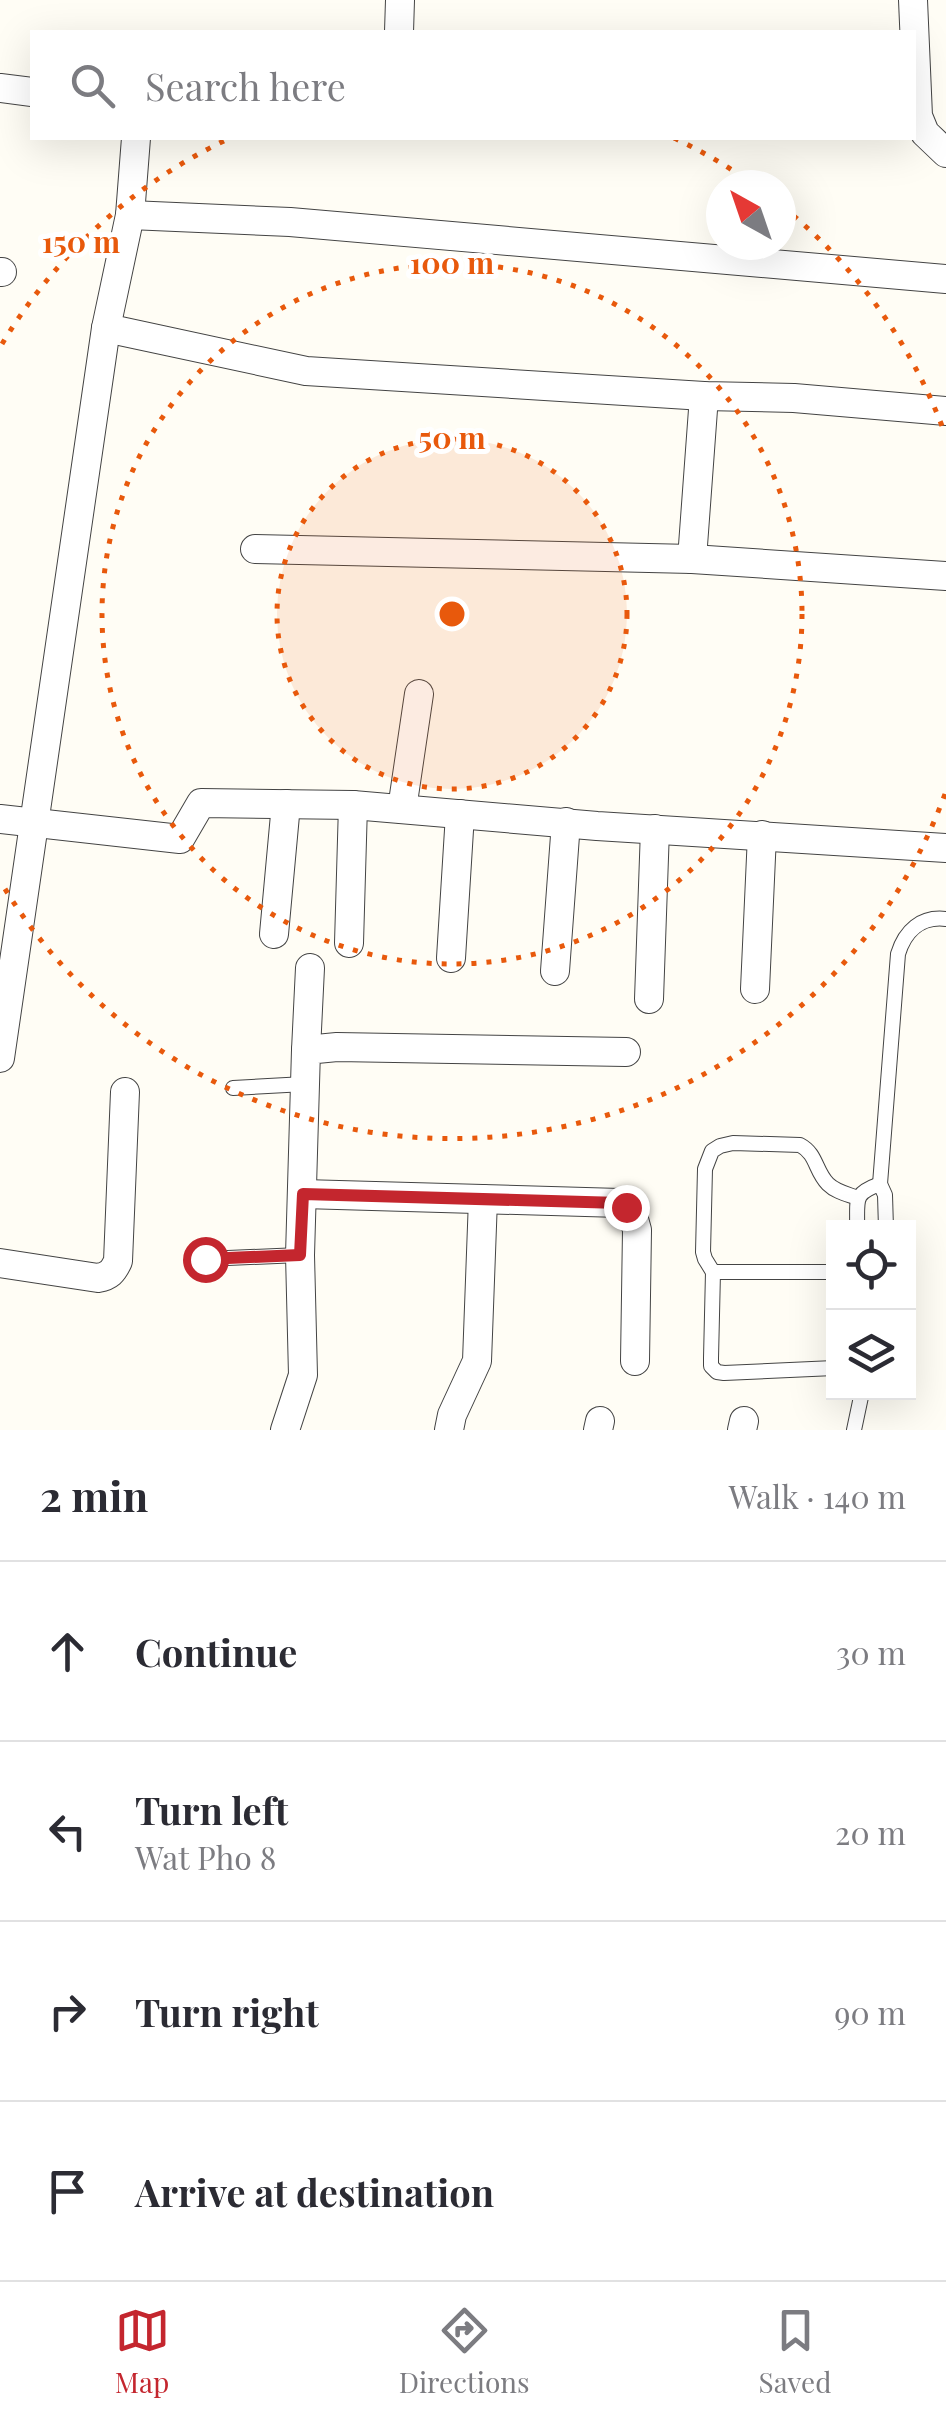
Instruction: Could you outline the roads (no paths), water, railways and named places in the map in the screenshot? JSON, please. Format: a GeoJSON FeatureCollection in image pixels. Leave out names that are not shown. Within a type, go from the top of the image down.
{"type":"FeatureCollection","features":[{"type":"Feature","properties":{"kind":"street"},"geometry":{"type":"LineString","coordinates":[[399,30],[400,0]]}},
{"type":"Feature","properties":{"kind":"street"},"geometry":{"type":"LineString","coordinates":[[913,0],[914,30]]}},
{"type":"Feature","properties":{"kind":"street"},"geometry":{"type":"LineString","coordinates":[[916,70],[918,116],[925,133],[946,153]]}},
{"type":"Feature","properties":{"kind":"street"},"geometry":{"type":"LineString","coordinates":[[0,88],[30,92]]}},
{"type":"Feature","properties":{"kind":"street"},"geometry":{"type":"LineString","coordinates":[[0,1058],[106,328],[130,215],[136,140]]}},
{"type":"Feature","properties":{"kind":"street"},"geometry":{"type":"LineString","coordinates":[[130,215],[290,222],[946,280]]}},
{"type":"Feature","properties":{"kind":"street"},"geometry":{"type":"LineString","coordinates":[[106,328],[306,372],[946,410]]}},
{"type":"Feature","properties":{"kind":"street"},"geometry":{"type":"LineString","coordinates":[[692,559],[704,396]]}},
{"type":"Feature","properties":{"kind":"street"},"geometry":{"type":"LineString","coordinates":[[255,549],[692,559],[946,576]]}},
{"type":"Feature","properties":{"kind":"street"},"geometry":{"type":"LineString","coordinates":[[402,810],[419,694]]}},
{"type":"Feature","properties":{"kind":"street"},"geometry":{"type":"LineString","coordinates":[[0,820],[180,838],[201,803],[353,805],[946,848]]}},
{"type":"Feature","properties":{"kind":"street"},"geometry":{"type":"LineString","coordinates":[[274,934],[286,804]]}},
{"type":"Feature","properties":{"kind":"street"},"geometry":{"type":"LineString","coordinates":[[349,943],[353,805]]}},
{"type":"Feature","properties":{"kind":"street"},"geometry":{"type":"LineString","coordinates":[[452,958],[460,814]]}},
{"type":"Feature","properties":{"kind":"street"},"geometry":{"type":"LineString","coordinates":[[555,971],[566,822]]}},
{"type":"Feature","properties":{"kind":"street"},"geometry":{"type":"LineString","coordinates":[[649,1000],[656,829]]}},
{"type":"Feature","properties":{"kind":"street"},"geometry":{"type":"LineString","coordinates":[[755,989],[762,835]]}},
{"type":"Feature","properties":{"kind":"street"},"geometry":{"type":"LineString","coordinates":[[285,1430],[303,1376],[300,1255],[310,968]]}},
{"type":"Feature","properties":{"kind":"street"},"geometry":{"type":"LineString","coordinates":[[306,1050],[337,1047],[626,1052]]}},
{"type":"Feature","properties":{"kind":"street"},"geometry":{"type":"LineString","coordinates":[[0,1262],[98,1278],[114,1272],[118,1262],[124,1092]]}},
{"type":"Feature","properties":{"kind":"street"},"geometry":{"type":"LineString","coordinates":[[303,1194],[620,1203],[632,1212],[637,1230],[635,1360]]}},
{"type":"Feature","properties":{"kind":"street"},"geometry":{"type":"LineString","coordinates":[[450,1430],[452,1415],[477,1360],[483,1198]]}},
{"type":"Feature","properties":{"kind":"lane"},"geometry":{"type":"LineString","coordinates":[[886,1220],[885,1195],[880,1184],[898,954],[908,933],[921,922],[946,919]]}},
{"type":"Feature","properties":{"kind":"lane"},"geometry":{"type":"LineString","coordinates":[[233,1088],[305,1084]]}},
{"type":"Feature","properties":{"kind":"lane"},"geometry":{"type":"LineString","coordinates":[[826,1368],[739,1373],[717,1372],[711,1366],[713,1272],[704,1252],[705,1169],[712,1152],[720,1146],[800,1145],[812,1155],[828,1185],[858,1198]]}},
{"type":"Feature","properties":{"kind":"lane"},"geometry":{"type":"LineString","coordinates":[[857,1220],[858,1198],[864,1189],[880,1184]]}},
{"type":"Feature","properties":{"kind":"lane"},"geometry":{"type":"LineString","coordinates":[[205,1259],[300,1255]]}},
{"type":"Feature","properties":{"kind":"lane"},"geometry":{"type":"LineString","coordinates":[[713,1272],[826,1272]]}},
{"type":"Feature","properties":{"kind":"lane"},"geometry":{"type":"LineString","coordinates":[[854,1430],[860,1400]]}}]}
